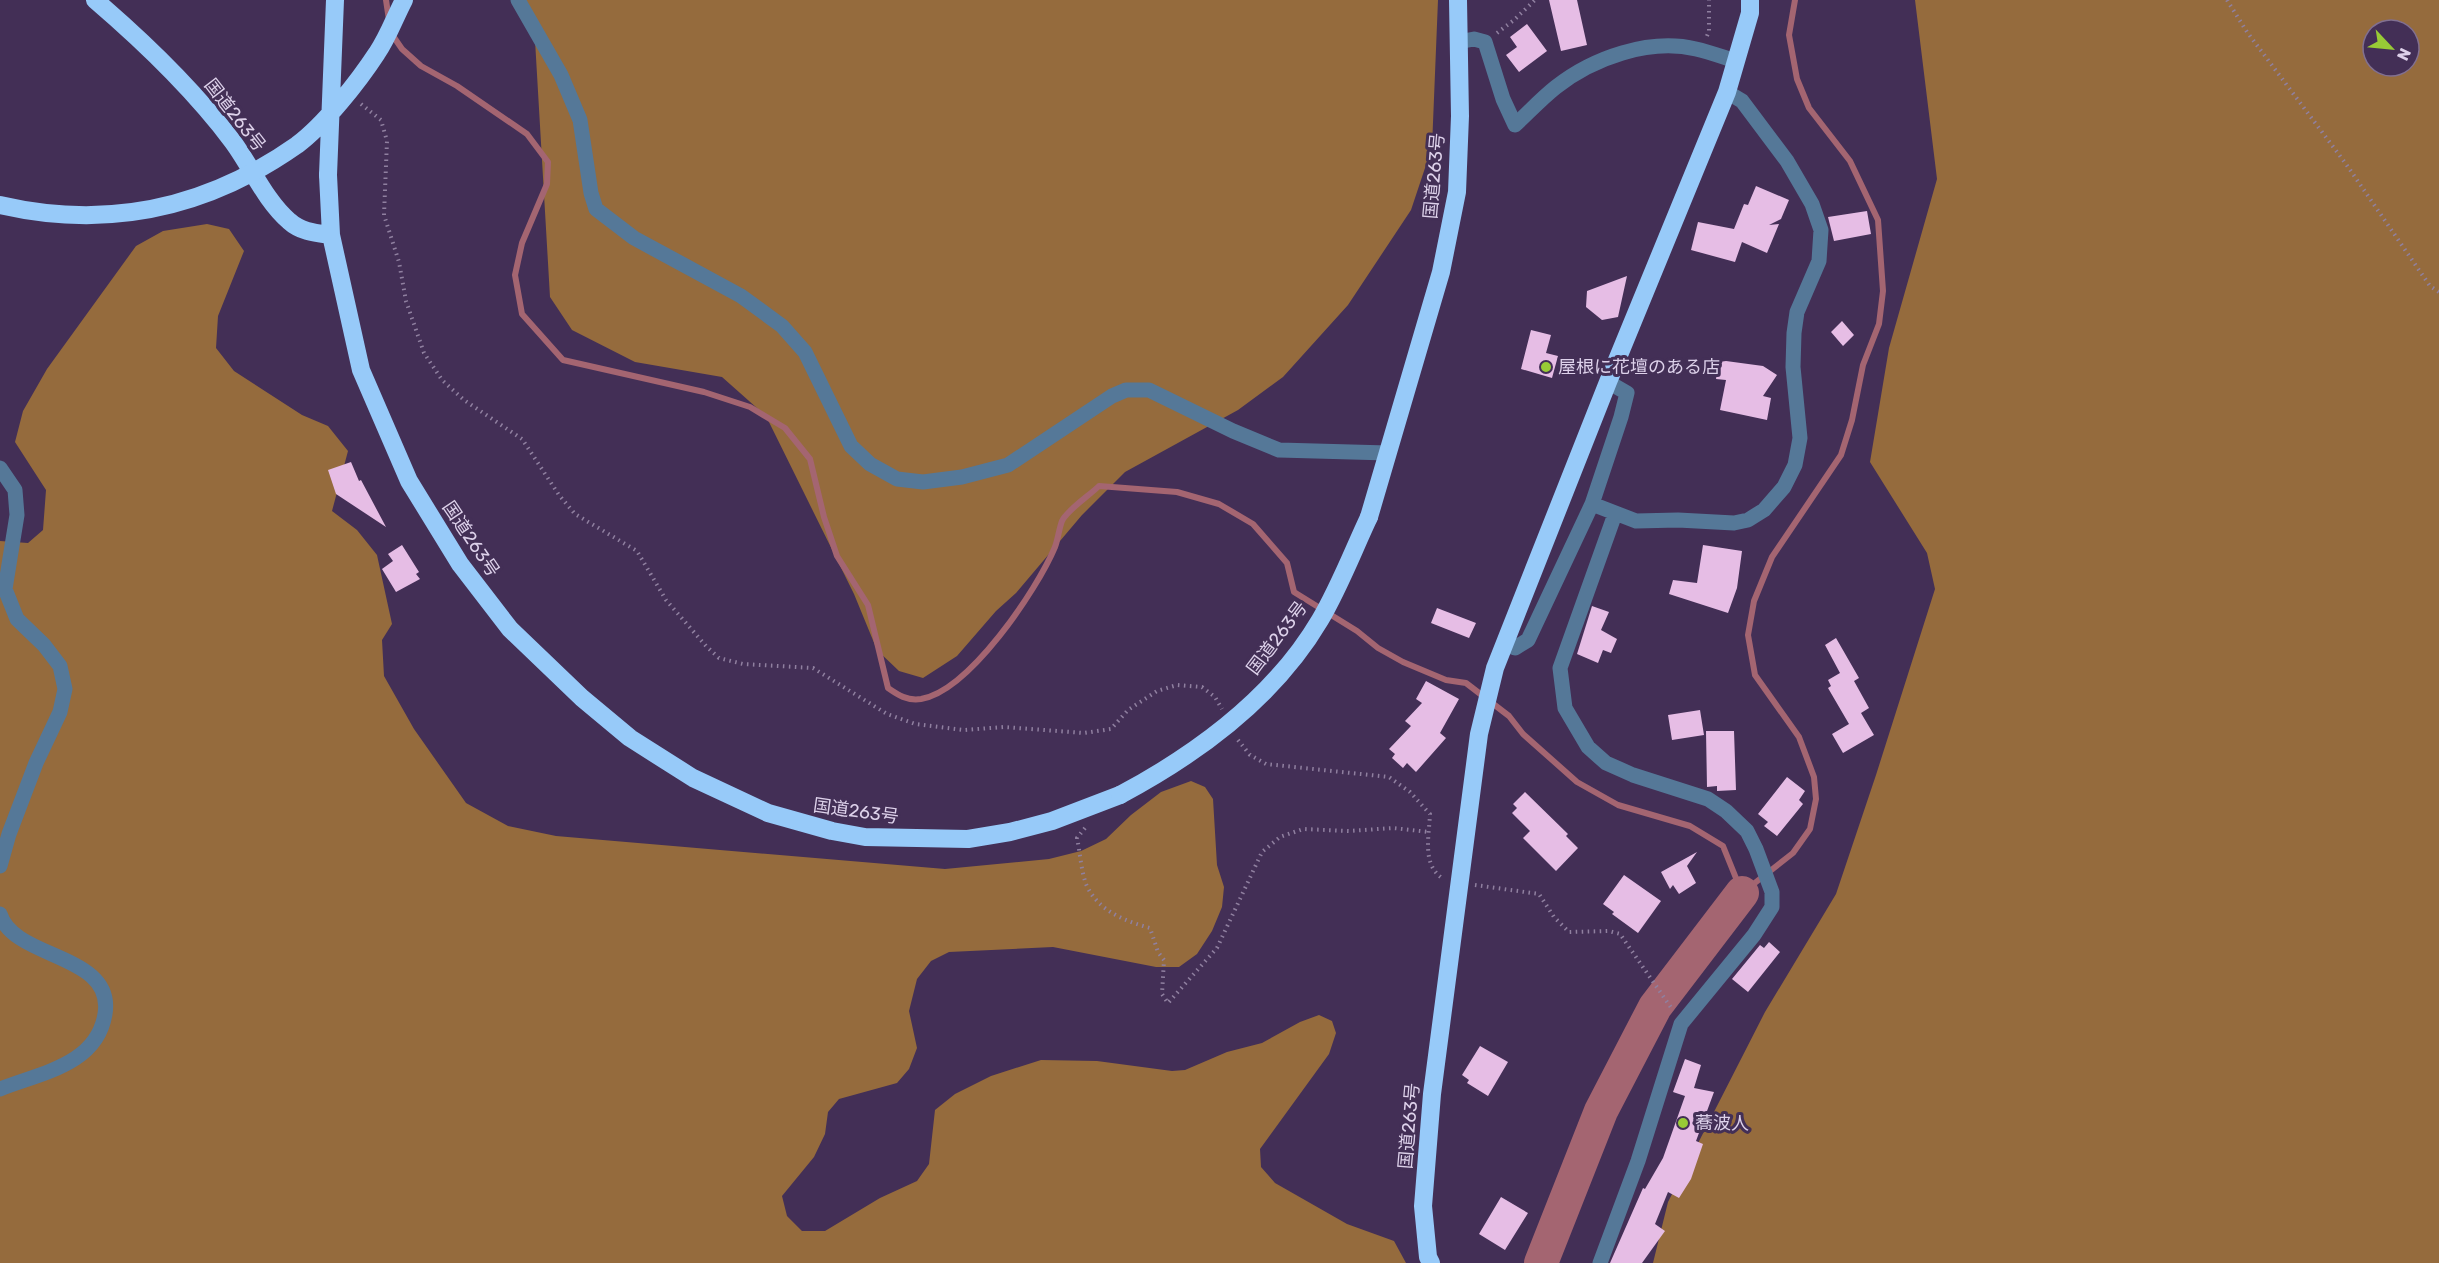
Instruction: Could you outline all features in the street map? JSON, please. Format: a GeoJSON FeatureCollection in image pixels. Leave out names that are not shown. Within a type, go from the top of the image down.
{"type":"FeatureCollection","features":[{"type":"Feature","properties":{"kind":"highway","name":"国道263号"},"geometry":{"type":"LineString","coordinates":[[95,0],[146,46],[186,87],[232,141],[274,206],[290,223],[309,233],[331,235],[361,370],[409,481],[460,564],[510,629],[582,698],[630,738],[693,778],[731,798],[796,823],[843,833],[905,839],[968,839],[1020,829],[1086,809],[1120,795],[1179,761],[1236,718],[1276,680],[1319,620],[1369,517],[1442,272],[1457,192],[1460,116],[1458,0]]}},
{"type":"Feature","properties":{"kind":"highway"},"geometry":{"type":"LineString","coordinates":[[331,235],[328,175],[335,0]]}},
{"type":"Feature","properties":{"kind":"highway"},"geometry":{"type":"LineString","coordinates":[[0,205],[34,213],[79,216],[138,212],[187,202],[245,177],[298,143],[344,98],[379,51],[404,0]]}},
{"type":"Feature","properties":{"kind":"highway","name":"国道263号"},"geometry":{"type":"LineString","coordinates":[[1431,1263],[1428,1257],[1423,1206],[1432,1094],[1479,734],[1495,668],[1608,382],[1727,92],[1750,14],[1750,0]]}},
{"type":"Feature","properties":{"kind":"street"},"geometry":{"type":"LineString","coordinates":[[518,0],[561,75],[580,120],[591,193],[596,209],[634,238],[741,296],[782,326],[805,352],[851,446],[870,464],[897,479],[923,482],[962,477],[1008,465],[1112,396],[1126,390],[1149,390],[1233,431],[1279,450],[1388,453]]}},
{"type":"Feature","properties":{"kind":"street"},"geometry":{"type":"LineString","coordinates":[[1458,42],[1474,39],[1485,42],[1503,99],[1515,125],[1556,87],[1586,67],[1624,53],[1656,46],[1701,50],[1736,61]]}},
{"type":"Feature","properties":{"kind":"street"},"geometry":{"type":"LineString","coordinates":[[1592,504],[1636,521],[1678,520],[1734,523],[1748,520],[1764,510],[1784,487],[1795,465],[1800,438],[1793,367],[1794,333],[1797,312],[1818,261],[1821,230],[1812,204],[1787,160],[1742,101],[1727,92]]}},
{"type":"Feature","properties":{"kind":"street"},"geometry":{"type":"LineString","coordinates":[[1504,644],[1515,648],[1528,640],[1592,504],[1628,393],[1608,382]]}},
{"type":"Feature","properties":{"kind":"street"},"geometry":{"type":"LineString","coordinates":[[0,468],[15,490],[17,515],[5,589],[17,619],[44,645],[60,666],[65,689],[60,712],[36,763],[9,834],[0,866]]}},
{"type":"Feature","properties":{"kind":"street"},"geometry":{"type":"LineString","coordinates":[[1600,1263],[1638,1161],[1681,1024],[1754,935],[1772,907],[1772,892],[1747,831],[1726,811],[1708,800],[1633,775],[1606,763],[1588,747],[1565,708],[1560,668],[1615,514]]}},
{"type":"Feature","properties":{"kind":"street"},"geometry":{"type":"LineString","coordinates":[[0,914],[8,929],[21,938],[83,969],[95,979],[103,995],[106,1011],[96,1040],[84,1054],[68,1063],[0,1089]]}},
{"type":"Feature","properties":{"kind":"path"},"geometry":{"type":"LineString","coordinates":[[1485,42],[1514,20],[1535,0]]}},
{"type":"Feature","properties":{"kind":"path"},"geometry":{"type":"LineString","coordinates":[[1701,50],[1709,31],[1708,0]]}},
{"type":"Feature","properties":{"kind":"path"},"geometry":{"type":"LineString","coordinates":[[2227,0],[2247,33],[2346,164],[2430,286],[2439,292]]}},
{"type":"Feature","properties":{"kind":"path"},"geometry":{"type":"LineString","coordinates":[[354,96],[381,120],[387,141],[388,164],[383,197],[384,215],[399,262],[406,301],[424,352],[442,380],[464,400],[522,439],[575,514],[637,551],[666,600],[719,658],[743,664],[813,668],[887,714],[915,724],[964,730],[1004,727],[1084,734],[1111,729],[1128,710],[1157,691],[1177,685],[1202,687],[1215,697],[1223,711]]}},
{"type":"Feature","properties":{"kind":"path"},"geometry":{"type":"LineString","coordinates":[[1237,739],[1250,755],[1266,764],[1389,777],[1410,792],[1430,814],[1429,858],[1432,871],[1446,881],[1539,894],[1554,917],[1569,932],[1609,931],[1620,934],[1650,975],[1681,1024]]}},
{"type":"Feature","properties":{"kind":"path"},"geometry":{"type":"LineString","coordinates":[[1086,809],[1089,823],[1077,837],[1086,883],[1097,901],[1122,920],[1150,928],[1158,952],[1164,960],[1162,994],[1168,1003],[1217,948],[1262,852],[1280,837],[1303,829],[1349,831],[1393,828],[1429,832]]}},
{"type":"Feature","properties":{"kind":"shaded area"},"geometry":{"type":"Polygon","coordinates":[[[523,0],[1438,0],[1432,147],[1411,210],[1348,305],[1283,377],[1238,410],[1125,472],[1082,515],[1016,593],[996,611],[957,656],[923,678],[899,671],[877,650],[854,594],[766,416],[722,377],[635,362],[572,330],[550,297],[534,23],[523,0]]]}},
{"type":"Feature","properties":{"kind":"shaded area"},"geometry":{"type":"Polygon","coordinates":[[[1915,0],[2439,0],[2439,1263],[1653,1263],[1668,1202],[1765,1012],[1836,894],[1935,589],[1927,553],[1870,462],[1889,348],[1937,179],[1915,0]]]}},
{"type":"Feature","properties":{"kind":"shaded area"},"geometry":{"type":"Polygon","coordinates":[[[207,224],[229,229],[244,251],[218,316],[216,348],[234,371],[302,415],[328,426],[348,451],[332,511],[357,530],[377,555],[392,624],[382,640],[384,676],[414,729],[466,803],[508,826],[556,836],[945,869],[1049,859],[1081,851],[1106,839],[1131,815],[1161,792],[1191,781],[1205,787],[1213,799],[1217,865],[1224,887],[1222,907],[1212,931],[1197,954],[1179,967],[1156,967],[1053,947],[949,952],[931,961],[917,979],[909,1011],[917,1048],[909,1069],[897,1083],[839,1099],[828,1112],[825,1134],[814,1157],[782,1196],[787,1216],[802,1231],[825,1231],[880,1198],[917,1181],[929,1164],[935,1110],[955,1094],[991,1076],[1041,1060],[1097,1061],[1172,1071],[1185,1070],[1227,1052],[1262,1043],[1300,1022],[1319,1015],[1332,1021],[1336,1033],[1329,1054],[1260,1149],[1261,1167],[1275,1183],[1347,1224],[1394,1241],[1406,1263],[0,1263],[0,541],[28,543],[43,530],[46,490],[15,442],[23,411],[47,369],[136,246],[163,231],[207,224]]]}},
{"type":"Feature","properties":{"kind":"building"},"geometry":{"type":"Polygon","coordinates":[[[1549,0],[1577,0],[1587,45],[1561,51],[1549,0]]]}},
{"type":"Feature","properties":{"kind":"building"},"geometry":{"type":"Polygon","coordinates":[[[1527,24],[1547,51],[1519,72],[1506,55],[1517,47],[1510,37],[1527,24]]]}},
{"type":"Feature","properties":{"kind":"building"},"geometry":{"type":"Polygon","coordinates":[[[1756,186],[1789,200],[1781,219],[1769,225],[1779,224],[1767,253],[1742,242],[1735,262],[1691,250],[1698,222],[1734,229],[1744,204],[1748,205],[1756,186]]]}},
{"type":"Feature","properties":{"kind":"building"},"geometry":{"type":"Polygon","coordinates":[[[1867,211],[1871,234],[1834,241],[1828,217],[1867,211]]]}},
{"type":"Feature","properties":{"kind":"building"},"geometry":{"type":"Polygon","coordinates":[[[1627,276],[1618,317],[1602,320],[1586,307],[1587,291],[1627,276]]]}},
{"type":"Feature","properties":{"kind":"building"},"geometry":{"type":"Polygon","coordinates":[[[1842,321],[1854,335],[1843,346],[1831,332],[1842,321]]]}},
{"type":"Feature","properties":{"kind":"building"},"geometry":{"type":"Polygon","coordinates":[[[1531,330],[1551,335],[1546,353],[1558,356],[1552,378],[1521,369],[1531,330]]]}},
{"type":"Feature","properties":{"kind":"building"},"geometry":{"type":"Polygon","coordinates":[[[1719,362],[1763,366],[1777,375],[1763,396],[1771,398],[1767,420],[1720,410],[1726,380],[1716,379],[1719,362]]]}},
{"type":"Feature","properties":{"kind":"building"},"geometry":{"type":"Polygon","coordinates":[[[351,462],[359,481],[361,480],[386,527],[336,494],[328,470],[351,462]]]}},
{"type":"Feature","properties":{"kind":"building"},"geometry":{"type":"Polygon","coordinates":[[[402,545],[419,572],[416,574],[420,579],[396,592],[382,569],[393,561],[388,554],[402,545]]]}},
{"type":"Feature","properties":{"kind":"building"},"geometry":{"type":"Polygon","coordinates":[[[1703,545],[1742,551],[1737,588],[1728,613],[1669,594],[1673,580],[1697,583],[1703,545]]]}},
{"type":"Feature","properties":{"kind":"building"},"geometry":{"type":"Polygon","coordinates":[[[1592,606],[1609,612],[1601,630],[1617,639],[1611,653],[1603,650],[1598,663],[1577,654],[1592,606]]]}},
{"type":"Feature","properties":{"kind":"building"},"geometry":{"type":"Polygon","coordinates":[[[1437,608],[1476,623],[1469,638],[1431,623],[1437,608]]]}},
{"type":"Feature","properties":{"kind":"building"},"geometry":{"type":"Polygon","coordinates":[[[1836,638],[1859,678],[1854,681],[1869,708],[1861,713],[1874,735],[1843,753],[1832,734],[1849,724],[1828,688],[1831,686],[1828,680],[1840,673],[1825,645],[1836,638]]]}},
{"type":"Feature","properties":{"kind":"building"},"geometry":{"type":"Polygon","coordinates":[[[1426,681],[1459,699],[1440,733],[1446,738],[1416,772],[1407,763],[1403,768],[1392,758],[1395,754],[1389,749],[1411,726],[1405,721],[1422,703],[1416,699],[1426,681]]]}},
{"type":"Feature","properties":{"kind":"building"},"geometry":{"type":"Polygon","coordinates":[[[1700,710],[1704,735],[1672,740],[1668,715],[1700,710]]]}},
{"type":"Feature","properties":{"kind":"building"},"geometry":{"type":"Polygon","coordinates":[[[1706,731],[1734,731],[1736,790],[1717,791],[1717,786],[1707,787],[1706,731]]]}},
{"type":"Feature","properties":{"kind":"building"},"geometry":{"type":"Polygon","coordinates":[[[1787,777],[1805,791],[1799,800],[1803,804],[1777,836],[1764,826],[1768,822],[1758,814],[1787,777]]]}},
{"type":"Feature","properties":{"kind":"building"},"geometry":{"type":"Polygon","coordinates":[[[1525,792],[1568,834],[1566,836],[1578,848],[1556,871],[1523,838],[1530,831],[1512,813],[1517,808],[1513,804],[1525,792]]]}},
{"type":"Feature","properties":{"kind":"building"},"geometry":{"type":"Polygon","coordinates":[[[1697,852],[1687,866],[1696,883],[1679,894],[1673,885],[1670,889],[1661,872],[1697,852]]]}},
{"type":"Feature","properties":{"kind":"building"},"geometry":{"type":"Polygon","coordinates":[[[1624,875],[1661,901],[1638,933],[1612,914],[1614,912],[1603,904],[1624,875]]]}},
{"type":"Feature","properties":{"kind":"building"},"geometry":{"type":"Polygon","coordinates":[[[1769,942],[1780,952],[1748,992],[1732,979],[1760,945],[1764,948],[1769,942]]]}},
{"type":"Feature","properties":{"kind":"building"},"geometry":{"type":"Polygon","coordinates":[[[1480,1046],[1508,1062],[1488,1096],[1467,1083],[1469,1080],[1462,1075],[1480,1046]]]}},
{"type":"Feature","properties":{"kind":"building"},"geometry":{"type":"Polygon","coordinates":[[[1685,1059],[1701,1065],[1694,1088],[1714,1092],[1696,1141],[1703,1144],[1691,1179],[1679,1198],[1668,1192],[1655,1224],[1665,1231],[1642,1263],[1610,1263],[1643,1188],[1645,1189],[1663,1158],[1685,1096],[1673,1092],[1685,1059]]]}},
{"type":"Feature","properties":{"kind":"building"},"geometry":{"type":"Polygon","coordinates":[[[1501,1197],[1528,1213],[1505,1250],[1479,1234],[1501,1197]]]}},
{"type":"Feature","properties":{"kind":"waterway"},"geometry":{"type":"LineString","coordinates":[[386,0],[389,20]]}},
{"type":"Feature","properties":{"kind":"waterway"},"geometry":{"type":"LineString","coordinates":[[391,33],[402,49],[421,66],[457,86],[527,134],[548,162],[547,184],[522,243],[515,275],[522,314],[563,360],[704,392],[750,407],[785,428],[810,459],[824,517],[837,556],[868,605],[888,688],[895,693],[907,698],[921,699],[940,692],[960,678],[980,659],[1033,588],[1055,547],[1062,521],[1074,507],[1099,486],[1177,492],[1219,504],[1253,524],[1287,563],[1294,592],[1403,662],[1446,680],[1466,683],[1509,716],[1523,734],[1577,782],[1618,805],[1690,826],[1723,846],[1742,893],[1793,853],[1810,829],[1816,799],[1814,777],[1799,737],[1755,675],[1748,635],[1754,601],[1772,557],[1841,455],[1852,420],[1863,365],[1879,324],[1883,291],[1878,220],[1850,161],[1809,108],[1797,79],[1789,35],[1795,0]]}},
{"type":"Feature","properties":{"kind":"waterway"},"geometry":{"type":"LineString","coordinates":[[1541,1263],[1601,1111],[1655,1007],[1742,893]]}},
{"type":"Feature","properties":{"kind":"place","name":"屋根に花壇のある店"},"geometry":{"type":"Point","coordinates":[1546,367]}},
{"type":"Feature","properties":{"kind":"place","name":"蕎波人"},"geometry":{"type":"Point","coordinates":[1683,1123]}}]}
